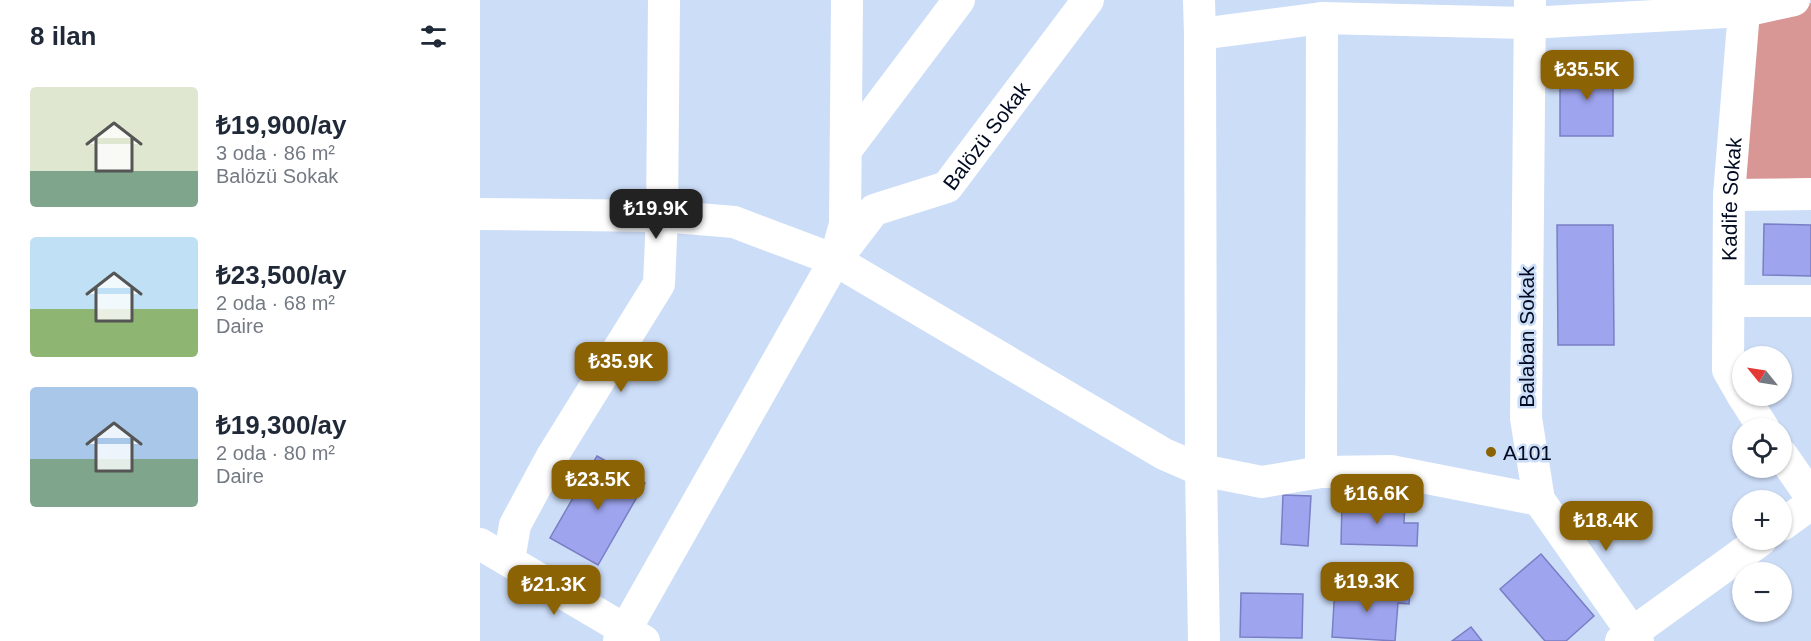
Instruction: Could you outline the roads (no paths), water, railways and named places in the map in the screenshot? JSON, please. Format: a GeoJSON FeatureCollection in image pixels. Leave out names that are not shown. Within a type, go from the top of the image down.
{"type":"FeatureCollection","features":[{"type":"Feature","properties":{"kind":"street"},"geometry":{"type":"LineString","coordinates":[[509,560],[515,525],[551,458],[659,284],[662,216],[664,0]]}},
{"type":"Feature","properties":{"kind":"street"},"geometry":{"type":"LineString","coordinates":[[480,544],[629,637],[835,260],[845,224],[847,0]]}},
{"type":"Feature","properties":{"kind":"street"},"geometry":{"type":"LineString","coordinates":[[846,150],[958,0]]}},
{"type":"Feature","properties":{"kind":"street","name":"Balözü Sokak"},"geometry":{"type":"LineString","coordinates":[[835,260],[874,210],[947,187],[1088,0]]}},
{"type":"Feature","properties":{"kind":"street"},"geometry":{"type":"LineString","coordinates":[[1198,0],[1204,641]]}},
{"type":"Feature","properties":{"kind":"street"},"geometry":{"type":"LineString","coordinates":[[1200,34],[1322,18],[1744,5],[1794,0]]}},
{"type":"Feature","properties":{"kind":"street","name":"Kadife Sokak"},"geometry":{"type":"LineString","coordinates":[[1732,377],[1728,370],[1729,195],[1744,5]]}},
{"type":"Feature","properties":{"kind":"street","name":"Balaban Sokak"},"geometry":{"type":"LineString","coordinates":[[1530,12],[1526,418],[1539,500],[1630,638]]}},
{"type":"Feature","properties":{"kind":"street"},"geometry":{"type":"LineString","coordinates":[[1322,18],[1322,472]]}},
{"type":"Feature","properties":{"kind":"street"},"geometry":{"type":"LineString","coordinates":[[1729,195],[1811,194]]}},
{"type":"Feature","properties":{"kind":"street"},"geometry":{"type":"LineString","coordinates":[[480,214],[662,216],[734,222],[835,260],[1164,454],[1201,470],[1262,482],[1322,472],[1391,471],[1539,500]]}},
{"type":"Feature","properties":{"kind":"street"},"geometry":{"type":"LineString","coordinates":[[1729,301],[1811,301]]}},
{"type":"Feature","properties":{"kind":"street"},"geometry":{"type":"LineString","coordinates":[[1792,469],[1811,497]]}},
{"type":"Feature","properties":{"kind":"street"},"geometry":{"type":"LineString","coordinates":[[1792,518],[1811,504]]}},
{"type":"Feature","properties":{"kind":"street"},"geometry":{"type":"LineString","coordinates":[[1630,638],[1748,550]]}},
{"type":"Feature","properties":{"kind":"place","name":"A101"},"geometry":{"type":"Point","coordinates":[1491,452]}}]}
